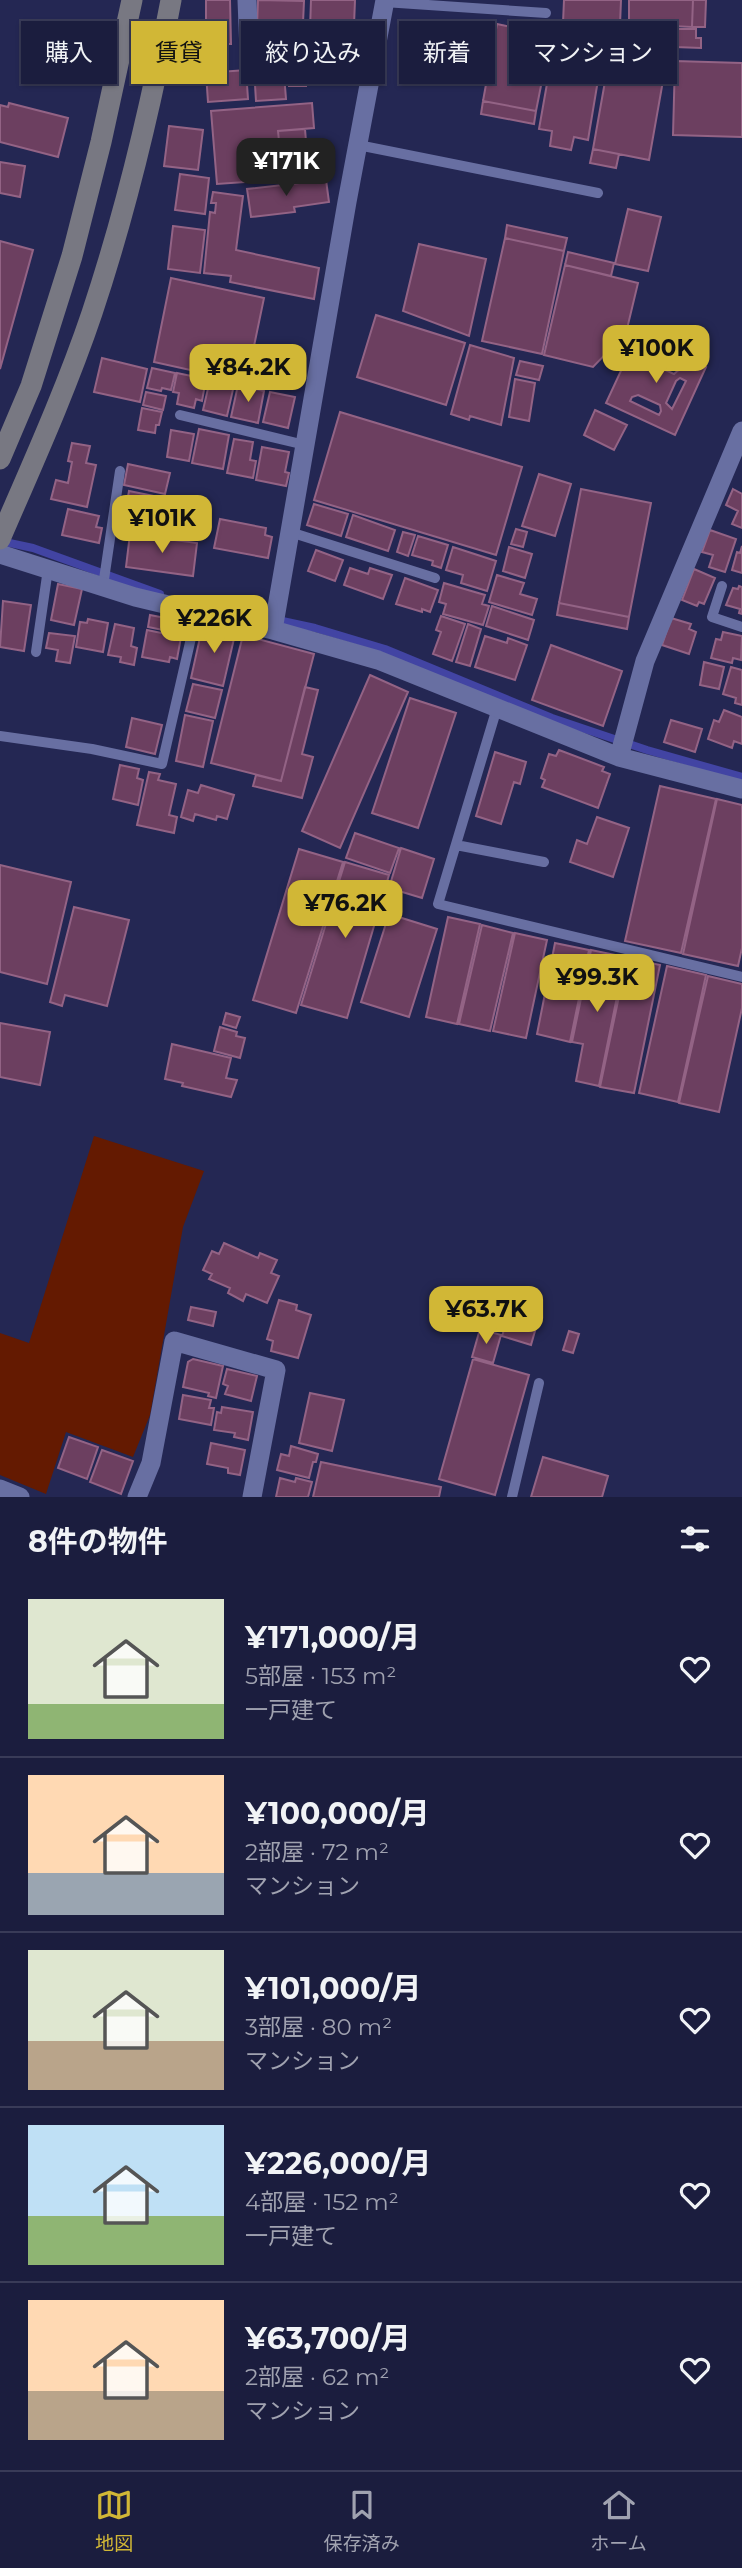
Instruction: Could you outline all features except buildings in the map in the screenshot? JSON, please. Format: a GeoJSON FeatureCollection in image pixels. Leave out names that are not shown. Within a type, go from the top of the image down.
{"type":"FeatureCollection","features":[{"type":"Feature","properties":{"kind":"street"},"geometry":{"type":"LineString","coordinates":[[0,459],[31,386],[72,256],[101,142],[132,0]]}},
{"type":"Feature","properties":{"kind":"street"},"geometry":{"type":"LineString","coordinates":[[0,539],[57,407],[96,301],[141,146],[171,0]]}},
{"type":"Feature","properties":{"kind":"street"},"geometry":{"type":"LineString","coordinates":[[247,0],[247,21]]}},
{"type":"Feature","properties":{"kind":"street"},"geometry":{"type":"LineString","coordinates":[[381,21],[384,1]]}},
{"type":"Feature","properties":{"kind":"street"},"geometry":{"type":"LineString","coordinates":[[273,630],[369,84]]}},
{"type":"Feature","properties":{"kind":"street"},"geometry":{"type":"LineString","coordinates":[[619,757],[645,661],[742,431]]}},
{"type":"Feature","properties":{"kind":"street"},"geometry":{"type":"LineString","coordinates":[[0,554],[135,597],[273,630],[378,660],[619,757],[742,789]]}},
{"type":"Feature","properties":{"kind":"street"},"geometry":{"type":"LineString","coordinates":[[137,1497],[151,1463],[174,1341],[276,1370],[252,1497]]}},
{"type":"Feature","properties":{"kind":"street"},"geometry":{"type":"LineString","coordinates":[[0,1489],[20,1497]]}},
{"type":"Feature","properties":{"kind":"lane"},"geometry":{"type":"LineString","coordinates":[[384,1],[546,13]]}},
{"type":"Feature","properties":{"kind":"lane"},"geometry":{"type":"LineString","coordinates":[[358,145],[598,193]]}},
{"type":"Feature","properties":{"kind":"lane"},"geometry":{"type":"LineString","coordinates":[[180,415],[305,445]]}},
{"type":"Feature","properties":{"kind":"lane"},"geometry":{"type":"LineString","coordinates":[[103,586],[120,471]]}},
{"type":"Feature","properties":{"kind":"lane"},"geometry":{"type":"LineString","coordinates":[[290,532],[435,578]]}},
{"type":"Feature","properties":{"kind":"lane"},"geometry":{"type":"LineString","coordinates":[[36,652],[48,569]]}},
{"type":"Feature","properties":{"kind":"lane"},"geometry":{"type":"LineString","coordinates":[[722,586],[712,617],[742,627]]}},
{"type":"Feature","properties":{"kind":"lane"},"geometry":{"type":"LineString","coordinates":[[0,737],[92,748],[162,764],[197,612]]}},
{"type":"Feature","properties":{"kind":"lane"},"geometry":{"type":"LineString","coordinates":[[497,708],[438,904],[742,977]]}},
{"type":"Feature","properties":{"kind":"lane"},"geometry":{"type":"LineString","coordinates":[[456,845],[544,862]]}},
{"type":"Feature","properties":{"kind":"lane"},"geometry":{"type":"LineString","coordinates":[[513,1497],[539,1383]]}},
{"type":"Feature","properties":{"kind":"shaded area"},"geometry":{"type":"Polygon","coordinates":[[[94,1136],[204,1171],[183,1227],[150,1415],[133,1457],[66,1432],[46,1494],[0,1475],[0,1333],[29,1343],[94,1136]]]}},
{"type":"Feature","properties":{"kind":"waterway"},"geometry":{"type":"LineString","coordinates":[[0,541],[33,548],[160,594]]}},
{"type":"Feature","properties":{"kind":"waterway"},"geometry":{"type":"LineString","coordinates":[[200,603],[315,628],[385,649],[552,718],[647,750],[742,777]]}}]}
